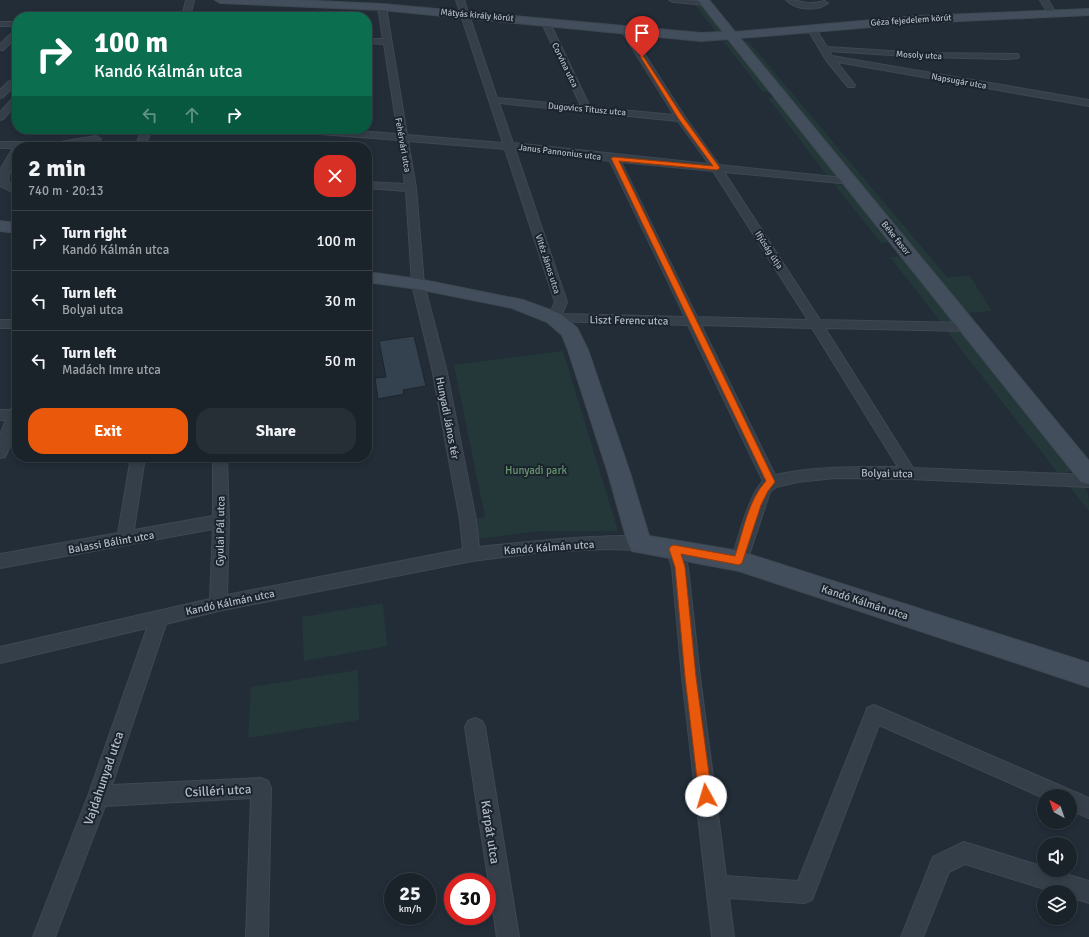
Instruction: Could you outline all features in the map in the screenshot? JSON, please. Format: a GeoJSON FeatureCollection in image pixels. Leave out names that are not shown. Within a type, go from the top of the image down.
{"type":"FeatureCollection","features":[{"type":"Feature","properties":{"kind":"street"},"geometry":{"type":"LineString","coordinates":[[187,12],[190,0]]}},
{"type":"Feature","properties":{"kind":"street","name":"Mátyás király körút"},"geometry":{"type":"LineString","coordinates":[[220,0],[382,7],[545,21],[683,37],[733,36]]}},
{"type":"Feature","properties":{"kind":"street","name":"Vitéz János utca"},"geometry":{"type":"LineString","coordinates":[[460,0],[561,302],[554,318]]}},
{"type":"Feature","properties":{"kind":"street"},"geometry":{"type":"LineString","coordinates":[[673,0],[704,2]]}},
{"type":"Feature","properties":{"kind":"street"},"geometry":{"type":"LineString","coordinates":[[790,0],[797,4],[806,6],[823,1],[820,14]]}},
{"type":"Feature","properties":{"kind":"street"},"geometry":{"type":"LineString","coordinates":[[1044,0],[1052,12]]}},
{"type":"Feature","properties":{"kind":"street","name":"Béke fasor"},"geometry":{"type":"LineString","coordinates":[[704,2],[1089,476]]}},
{"type":"Feature","properties":{"kind":"street","name":"Fehérvári utca"},"geometry":{"type":"LineString","coordinates":[[382,7],[411,188],[418,284]]}},
{"type":"Feature","properties":{"kind":"street","name":"Géza fejedelem körút"},"geometry":{"type":"LineString","coordinates":[[733,36],[811,28],[930,19],[1052,12],[1089,12]]}},
{"type":"Feature","properties":{"kind":"street","name":"Corvina utca"},"geometry":{"type":"LineString","coordinates":[[545,21],[587,109]]}},
{"type":"Feature","properties":{"kind":"street"},"geometry":{"type":"LineString","coordinates":[[0,24],[12,24]]}},
{"type":"Feature","properties":{"kind":"street"},"geometry":{"type":"LineString","coordinates":[[811,28],[829,58],[850,85]]}},
{"type":"Feature","properties":{"kind":"street","name":"Ifjúság útja"},"geometry":{"type":"LineString","coordinates":[[625,30],[681,118],[717,168],[816,322],[909,473]]}},
{"type":"Feature","properties":{"kind":"street"},"geometry":{"type":"LineString","coordinates":[[0,48],[12,37]]}},
{"type":"Feature","properties":{"kind":"street"},"geometry":{"type":"LineString","coordinates":[[372,41],[387,42]]}},
{"type":"Feature","properties":{"kind":"street","name":"Mosoly utca"},"geometry":{"type":"LineString","coordinates":[[824,49],[922,56],[1015,56]]}},
{"type":"Feature","properties":{"kind":"street","name":"Napsugár utca"},"geometry":{"type":"LineString","coordinates":[[829,58],[1089,104]]}},
{"type":"Feature","properties":{"kind":"street"},"geometry":{"type":"LineString","coordinates":[[0,94],[12,84]]}},
{"type":"Feature","properties":{"kind":"street","name":"Dugovics Titusz utca"},"geometry":{"type":"LineString","coordinates":[[493,100],[681,118]]}},
{"type":"Feature","properties":{"kind":"street"},"geometry":{"type":"LineString","coordinates":[[0,116],[12,104]]}},
{"type":"Feature","properties":{"kind":"street","name":"Janus Pannonius utca"},"geometry":{"type":"LineString","coordinates":[[354,134],[510,146],[614,158],[850,181]]}},
{"type":"Feature","properties":{"kind":"street"},"geometry":{"type":"LineString","coordinates":[[0,146],[12,147]]}},
{"type":"Feature","properties":{"kind":"street"},"geometry":{"type":"LineString","coordinates":[[12,158],[5,168],[2,181],[8,188],[12,190]]}},
{"type":"Feature","properties":{"kind":"street"},"geometry":{"type":"LineString","coordinates":[[614,158],[771,482],[764,489],[757,505],[739,561]]}},
{"type":"Feature","properties":{"kind":"street"},"geometry":{"type":"LineString","coordinates":[[372,185],[411,188]]}},
{"type":"Feature","properties":{"kind":"street"},"geometry":{"type":"LineString","coordinates":[[0,226],[12,227]]}},
{"type":"Feature","properties":{"kind":"street","name":"Liszt Ferenc utca"},"geometry":{"type":"LineString","coordinates":[[372,278],[418,284],[517,304],[554,318],[816,322],[967,327]]}},
{"type":"Feature","properties":{"kind":"street","name":"Hunyadi János tér"},"geometry":{"type":"LineString","coordinates":[[418,284],[439,368],[468,520],[472,554]]}},
{"type":"Feature","properties":{"kind":"street"},"geometry":{"type":"LineString","coordinates":[[554,318],[570,332],[578,350],[619,473],[640,544]]}},
{"type":"Feature","properties":{"kind":"street"},"geometry":{"type":"LineString","coordinates":[[0,324],[12,324]]}},
{"type":"Feature","properties":{"kind":"street"},"geometry":{"type":"LineString","coordinates":[[0,415],[12,414]]}},
{"type":"Feature","properties":{"kind":"street"},"geometry":{"type":"LineString","coordinates":[[0,453],[12,425]]}},
{"type":"Feature","properties":{"kind":"street"},"geometry":{"type":"LineString","coordinates":[[125,540],[137,462]]}},
{"type":"Feature","properties":{"kind":"street","name":"Gyulai Pál utca"},"geometry":{"type":"LineString","coordinates":[[218,604],[221,521],[220,462]]}},
{"type":"Feature","properties":{"kind":"street","name":"Bolyai utca"},"geometry":{"type":"LineString","coordinates":[[771,482],[797,476],[835,472],[909,473],[1089,480]]}},
{"type":"Feature","properties":{"kind":"street","name":"Balassi Bálint utca"},"geometry":{"type":"LineString","coordinates":[[0,561],[125,540],[221,521]]}},
{"type":"Feature","properties":{"kind":"street","name":"Kandó Kálmán utca"},"geometry":{"type":"LineString","coordinates":[[0,655],[218,604],[472,554],[543,546],[606,543],[640,544],[739,561],[1089,675]]}},
{"type":"Feature","properties":{"kind":"street"},"geometry":{"type":"LineString","coordinates":[[674,549],[680,567],[691,677],[723,937]]}},
{"type":"Feature","properties":{"kind":"street","name":"Vajdahunyad utca"},"geometry":{"type":"LineString","coordinates":[[44,937],[98,796],[159,618]]}},
{"type":"Feature","properties":{"kind":"street"},"geometry":{"type":"LineString","coordinates":[[716,886],[804,892],[874,714],[1046,789]]}},
{"type":"Feature","properties":{"kind":"street","name":"Kárpát utca"},"geometry":{"type":"LineString","coordinates":[[475,727],[508,937]]}},
{"type":"Feature","properties":{"kind":"street","name":"Csilléri utca"},"geometry":{"type":"LineString","coordinates":[[98,796],[261,788],[257,937]]}},
{"type":"Feature","properties":{"kind":"street"},"geometry":{"type":"LineString","coordinates":[[1077,803],[1089,808]]}},
{"type":"Feature","properties":{"kind":"street"},"geometry":{"type":"LineString","coordinates":[[912,937],[941,865],[964,853],[1089,892]]}},
{"type":"Feature","properties":{"kind":"green space"},"geometry":{"type":"Polygon","coordinates":[[[695,5],[703,5],[722,30],[717,33],[695,5]]]}},
{"type":"Feature","properties":{"kind":"green space"},"geometry":{"type":"Polygon","coordinates":[[[723,41],[730,42],[772,92],[763,92],[723,41]]]}},
{"type":"Feature","properties":{"kind":"green space"},"geometry":{"type":"Polygon","coordinates":[[[748,41],[947,277],[970,276],[992,311],[964,313],[743,42],[748,41]]]}},
{"type":"Feature","properties":{"kind":"green space"},"geometry":{"type":"Polygon","coordinates":[[[768,98],[778,98],[839,174],[837,177],[829,178],[768,98]]]}},
{"type":"Feature","properties":{"kind":"green space"},"geometry":{"type":"Polygon","coordinates":[[[834,184],[846,186],[892,242],[881,243],[834,184]]]}},
{"type":"Feature","properties":{"kind":"green space"},"geometry":{"type":"Polygon","coordinates":[[[890,257],[903,257],[955,322],[941,322],[890,257]]]}},
{"type":"Feature","properties":{"kind":"green space"},"geometry":{"type":"Polygon","coordinates":[[[945,329],[961,331],[1072,469],[1067,473],[1058,473],[945,329]]]}},
{"type":"Feature","properties":{"kind":"green space","name":"Hunyadi park"},"geometry":{"type":"Polygon","coordinates":[[[563,351],[618,531],[540,531],[470,540],[468,520],[485,517],[454,365],[563,351]]]}},
{"type":"Feature","properties":{"kind":"green space"},"geometry":{"type":"Polygon","coordinates":[[[1067,484],[1080,485],[1084,487],[1089,498],[1089,511],[1067,484]]]}},
{"type":"Feature","properties":{"kind":"green space"},"geometry":{"type":"Polygon","coordinates":[[[383,603],[387,646],[304,661],[302,617],[383,603]]]}},
{"type":"Feature","properties":{"kind":"green space"},"geometry":{"type":"Polygon","coordinates":[[[358,670],[359,720],[248,738],[251,687],[358,670]]]}},
{"type":"Feature","properties":{"kind":"building"},"geometry":{"type":"Polygon","coordinates":[[[414,336],[426,386],[403,390],[404,394],[378,399],[375,378],[386,377],[379,341],[414,336]]]}},
{"type":"Feature","properties":{"kind":"route"},"geometry":{"type":"LineString","coordinates":[[642,57],[681,118],[717,168],[614,158],[771,482],[764,489],[757,505],[741,550],[739,561],[674,549],[680,567],[691,677],[706,796]]}}]}
